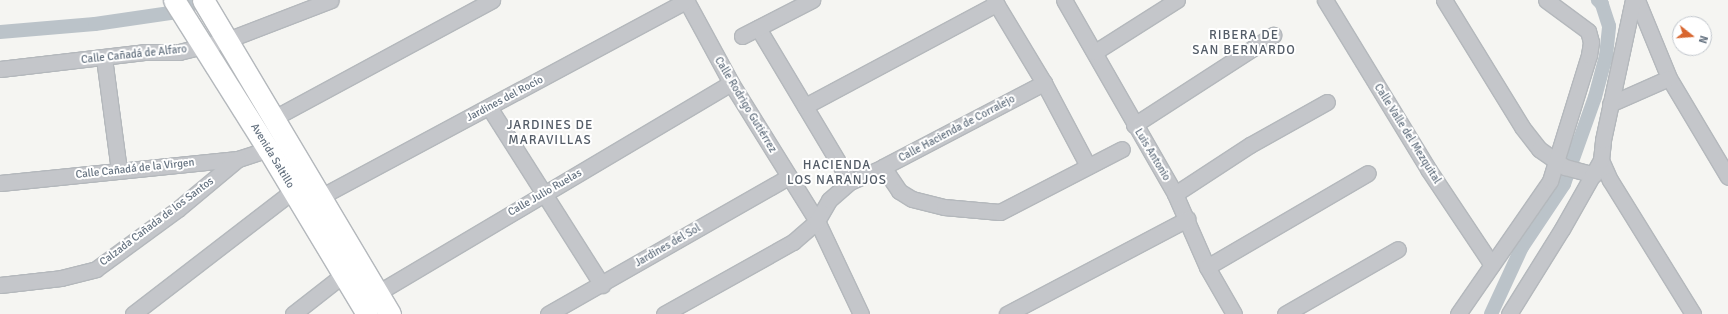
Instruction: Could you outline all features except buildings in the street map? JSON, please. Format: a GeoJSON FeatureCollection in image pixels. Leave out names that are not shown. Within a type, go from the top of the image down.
{"type":"FeatureCollection","features":[{"type":"Feature","properties":{"kind":"street","name":"Avenida Saltillo"},"geometry":{"type":"LineString","coordinates":[[174,0],[268,149],[363,309]]}},
{"type":"Feature","properties":{"kind":"street","name":"Avenida Saltillo"},"geometry":{"type":"LineString","coordinates":[[203,0],[322,196],[390,314]]}},
{"type":"Feature","properties":{"kind":"street","name":"Calle Cañadá de Alfaro"},"geometry":{"type":"LineString","coordinates":[[0,69],[104,58],[144,52],[179,52],[200,41],[224,36],[331,0]]}},
{"type":"Feature","properties":{"kind":"street"},"geometry":{"type":"LineString","coordinates":[[274,118],[492,0]]}},
{"type":"Feature","properties":{"kind":"street","name":"Calle Rodrigo Gutiérrez"},"geometry":{"type":"LineString","coordinates":[[686,0],[731,83],[788,177],[817,221],[859,313]]}},
{"type":"Feature","properties":{"kind":"street","name":"Jardines del Rocío"},"geometry":{"type":"LineString","coordinates":[[322,196],[490,107],[686,0]]}},
{"type":"Feature","properties":{"kind":"street"},"geometry":{"type":"LineString","coordinates":[[742,36],[812,0]]}},
{"type":"Feature","properties":{"kind":"street","name":"Luis Antonio"},"geometry":{"type":"LineString","coordinates":[[1064,0],[1095,52],[1134,125],[1176,194],[1207,267],[1230,313]]}},
{"type":"Feature","properties":{"kind":"street"},"geometry":{"type":"LineString","coordinates":[[1095,52],[1177,0]]}},
{"type":"Feature","properties":{"kind":"street","name":"Calle Valle del Mezquital"},"geometry":{"type":"LineString","coordinates":[[1325,0],[1428,169],[1492,265]]}},
{"type":"Feature","properties":{"kind":"street"},"geometry":{"type":"LineString","coordinates":[[1444,0],[1522,127],[1539,150],[1557,163],[1594,175]]}},
{"type":"Feature","properties":{"kind":"street"},"geometry":{"type":"LineString","coordinates":[[1458,314],[1520,228],[1550,181],[1557,163],[1590,55],[1591,42],[1588,31],[1580,23],[1546,0]]}},
{"type":"Feature","properties":{"kind":"street"},"geometry":{"type":"LineString","coordinates":[[1514,311],[1594,175],[1601,160],[1610,104],[1633,0]]}},
{"type":"Feature","properties":{"kind":"street"},"geometry":{"type":"LineString","coordinates":[[1637,0],[1669,78],[1728,178]]}},
{"type":"Feature","properties":{"kind":"street"},"geometry":{"type":"LineString","coordinates":[[805,106],[995,2],[1044,83],[1088,166]]}},
{"type":"Feature","properties":{"kind":"street"},"geometry":{"type":"LineString","coordinates":[[758,28],[850,182]]}},
{"type":"Feature","properties":{"kind":"street"},"geometry":{"type":"LineString","coordinates":[[1134,125],[1273,35]]}},
{"type":"Feature","properties":{"kind":"street"},"geometry":{"type":"LineString","coordinates":[[104,58],[119,170]]}},
{"type":"Feature","properties":{"kind":"street"},"geometry":{"type":"LineString","coordinates":[[1610,104],[1669,78]]}},
{"type":"Feature","properties":{"kind":"street","name":"Calle Julio Ruelas"},"geometry":{"type":"LineString","coordinates":[[363,309],[377,292],[731,83]]}},
{"type":"Feature","properties":{"kind":"street","name":"Calle Hacienda de Corralejo"},"geometry":{"type":"LineString","coordinates":[[664,314],[793,242],[817,221],[829,200],[850,182],[884,167],[1044,83]]}},
{"type":"Feature","properties":{"kind":"street"},"geometry":{"type":"LineString","coordinates":[[1176,194],[1250,144],[1327,102]]}},
{"type":"Feature","properties":{"kind":"street"},"geometry":{"type":"LineString","coordinates":[[490,107],[602,285]]}},
{"type":"Feature","properties":{"kind":"street","name":"Calle Cañadá de la Virgen"},"geometry":{"type":"LineString","coordinates":[[0,183],[238,159],[268,149]]}},
{"type":"Feature","properties":{"kind":"street"},"geometry":{"type":"LineString","coordinates":[[884,167],[899,191],[912,199],[944,207],[990,213],[1016,206],[1122,149]]}},
{"type":"Feature","properties":{"kind":"street","name":"Calzada Cañada de los Santos"},"geometry":{"type":"LineString","coordinates":[[0,285],[61,278],[96,269],[178,209],[238,159]]}},
{"type":"Feature","properties":{"kind":"street"},"geometry":{"type":"LineString","coordinates":[[1601,160],[1610,180],[1693,314]]}},
{"type":"Feature","properties":{"kind":"street"},"geometry":{"type":"LineString","coordinates":[[1207,267],[1368,173]]}},
{"type":"Feature","properties":{"kind":"street","name":"Jardines del Sol"},"geometry":{"type":"LineString","coordinates":[[548,314],[602,285],[788,177]]}},
{"type":"Feature","properties":{"kind":"street"},"geometry":{"type":"LineString","coordinates":[[133,314],[293,191]]}},
{"type":"Feature","properties":{"kind":"street"},"geometry":{"type":"LineString","coordinates":[[1007,314],[1187,219]]}},
{"type":"Feature","properties":{"kind":"street"},"geometry":{"type":"LineString","coordinates":[[1285,314],[1398,249]]}},
{"type":"Feature","properties":{"kind":"street"},"geometry":{"type":"LineString","coordinates":[[293,314],[343,275]]}},
{"type":"Feature","properties":{"kind":"waterway"},"geometry":{"type":"LineString","coordinates":[[0,32],[95,24],[170,13],[202,0]]}},
{"type":"Feature","properties":{"kind":"waterway"},"geometry":{"type":"LineString","coordinates":[[1491,314],[1522,247],[1564,184],[1595,97],[1606,56],[1609,26],[1602,4],[1598,0]]}},
{"type":"Feature","properties":{"kind":"district","name":"RIBERA DE SAN BERNARDO"},"geometry":{"type":"Point","coordinates":[1244,44]}},
{"type":"Feature","properties":{"kind":"district","name":"JARDINES DE MARAVILLAS"},"geometry":{"type":"Point","coordinates":[550,134]}},
{"type":"Feature","properties":{"kind":"district","name":"HACIENDA LOS NARANJOS"},"geometry":{"type":"Point","coordinates":[837,174]}}]}
